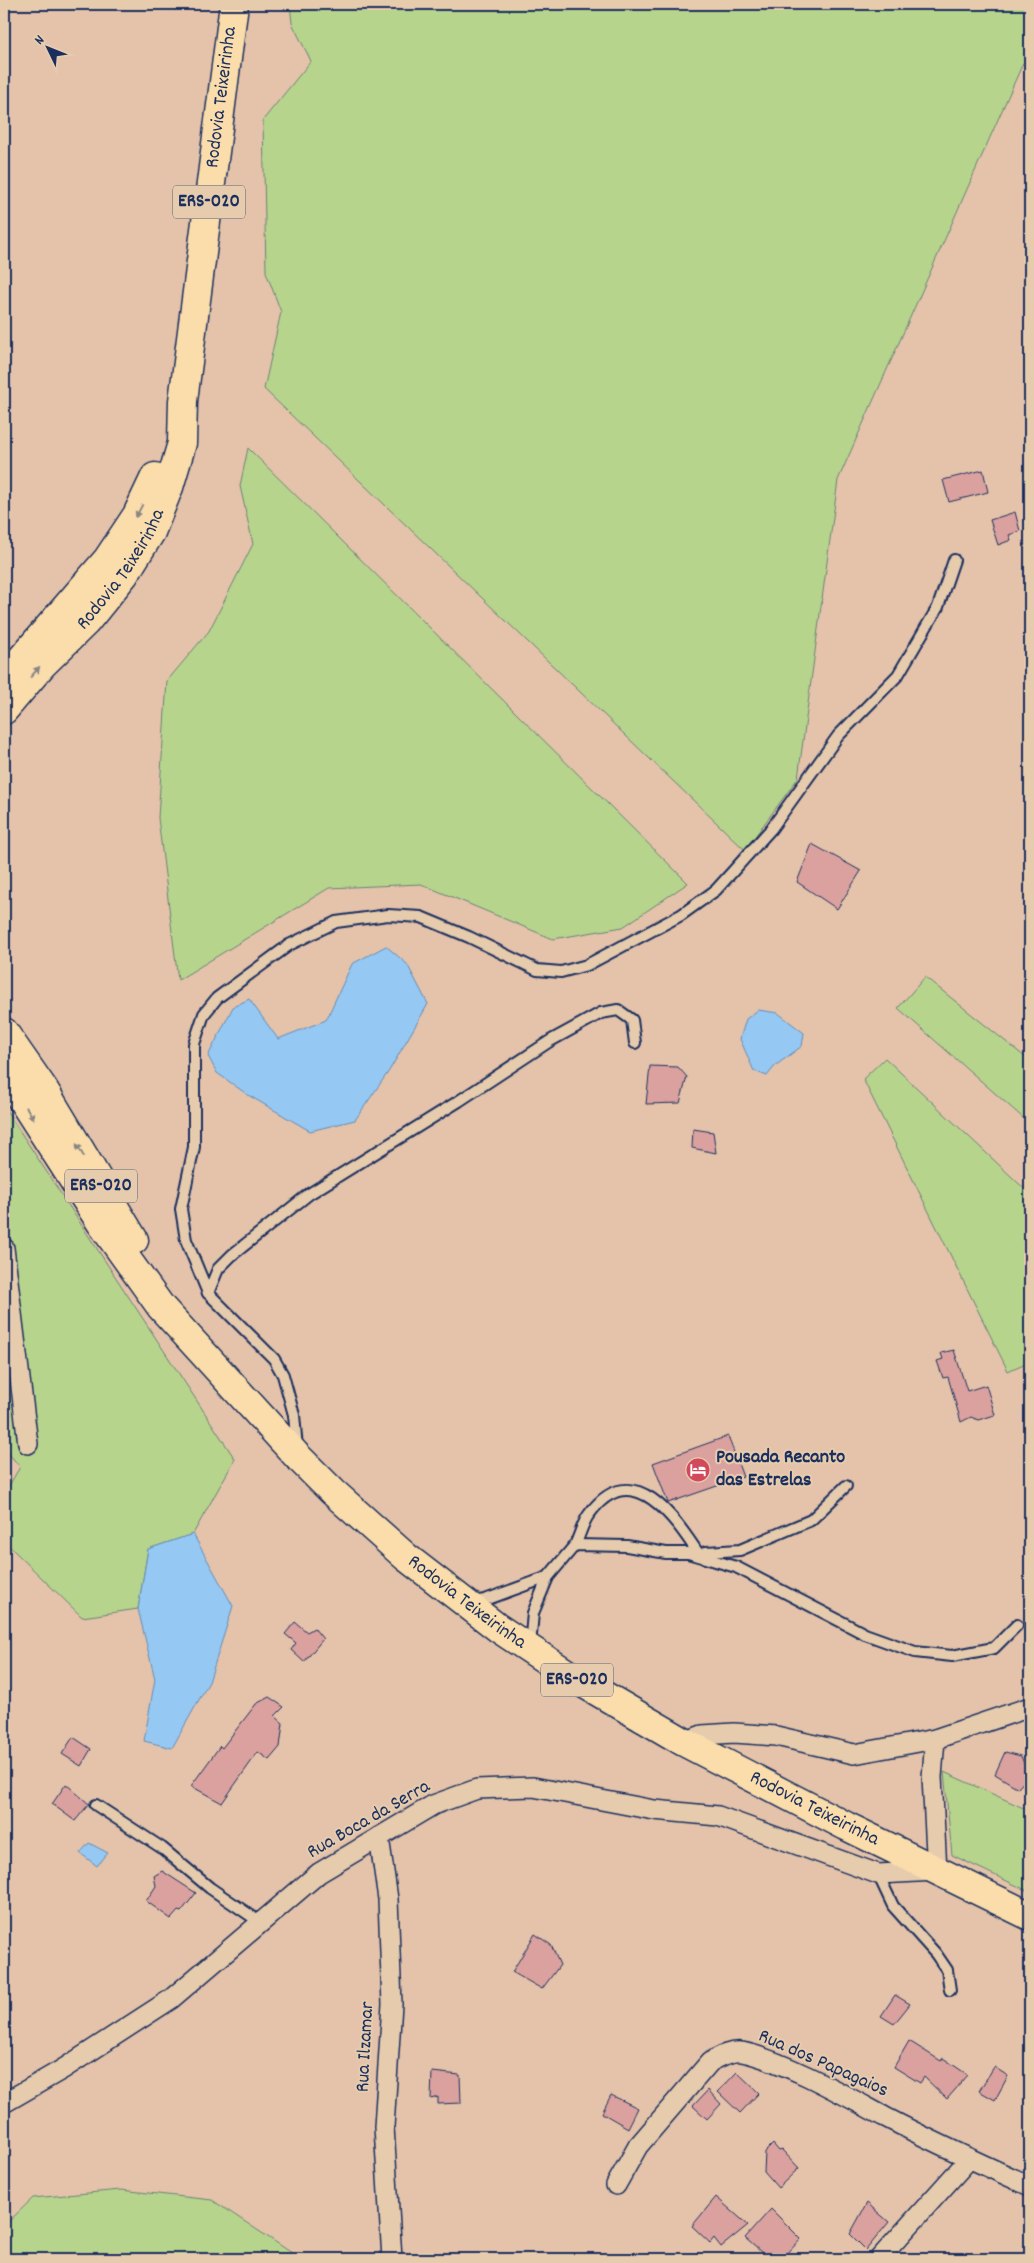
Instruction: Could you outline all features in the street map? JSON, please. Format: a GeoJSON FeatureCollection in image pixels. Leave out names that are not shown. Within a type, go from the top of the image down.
{"type":"FeatureCollection","features":[{"type":"Feature","properties":{"kind":"main road","name":"Rodovia Teixeirinha"},"geometry":{"type":"LineString","coordinates":[[4,710],[42,665],[86,622],[124,575],[151,532],[169,487],[182,444],[182,401],[234,4]]}},
{"type":"Feature","properties":{"kind":"main road","name":"Rodovia Teixeirinha"},"geometry":{"type":"LineString","coordinates":[[4,679],[107,560],[137,515],[155,478],[182,401]]}},
{"type":"Feature","properties":{"kind":"main road","name":"Rodovia Teixeirinha"},"geometry":{"type":"LineString","coordinates":[[4,1032],[43,1088],[195,1342]]}},
{"type":"Feature","properties":{"kind":"main road","name":"Rodovia Teixeirinha"},"geometry":{"type":"LineString","coordinates":[[4,1072],[101,1223],[161,1307],[195,1342],[297,1456],[333,1492],[406,1557],[466,1603],[569,1675],[684,1742],[937,1871],[1030,1916]]}},
{"type":"Feature","properties":{"kind":"street"},"geometry":{"type":"LineString","coordinates":[[4,1248],[28,1444]]}},
{"type":"Feature","properties":{"kind":"street"},"geometry":{"type":"LineString","coordinates":[[684,1742],[702,1735],[734,1733],[776,1736],[854,1754],[935,1739],[1030,1707]]}},
{"type":"Feature","properties":{"kind":"street"},"geometry":{"type":"LineString","coordinates":[[935,1739],[932,1776],[937,1871]]}},
{"type":"Feature","properties":{"kind":"street","name":"Rua Boca da Serra"},"geometry":{"type":"LineString","coordinates":[[4,2103],[63,2069],[170,1999],[319,1873],[433,1806],[477,1790],[534,1787],[654,1810],[718,1816],[878,1874],[937,1871]]}},
{"type":"Feature","properties":{"kind":"street","name":"Rua Ilzamar"},"geometry":{"type":"LineString","coordinates":[[379,1837],[388,1899],[392,2004],[384,2127],[392,2259]]}},
{"type":"Feature","properties":{"kind":"street","name":"Rua dos Papagaios"},"geometry":{"type":"LineString","coordinates":[[616,2185],[638,2146],[710,2062],[724,2054],[741,2052],[777,2064],[1030,2186]]}},
{"type":"Feature","properties":{"kind":"street"},"geometry":{"type":"LineString","coordinates":[[879,2259],[969,2158]]}},
{"type":"Feature","properties":{"kind":"lane"},"geometry":{"type":"LineString","coordinates":[[297,1456],[294,1415],[283,1375],[274,1358],[208,1293],[186,1240],[181,1210],[194,1147],[194,1044],[204,1014],[217,998],[289,945],[336,922],[388,914],[421,917],[469,936],[536,970],[561,972],[587,966],[681,916],[716,890],[771,829],[838,736],[898,675],[938,607],[954,560]]}},
{"type":"Feature","properties":{"kind":"lane"},"geometry":{"type":"LineString","coordinates":[[208,1293],[218,1269],[232,1254],[309,1194],[459,1101],[550,1041],[601,1013],[618,1010],[632,1020],[635,1043]]}},
{"type":"Feature","properties":{"kind":"lane"},"geometry":{"type":"LineString","coordinates":[[700,1556],[706,1552],[740,1550],[811,1520],[846,1486]]}},
{"type":"Feature","properties":{"kind":"lane"},"geometry":{"type":"LineString","coordinates":[[530,1649],[533,1613],[548,1577],[575,1544],[589,1513],[609,1496],[620,1490],[637,1490],[646,1493],[683,1531],[700,1556]]}},
{"type":"Feature","properties":{"kind":"lane"},"geometry":{"type":"LineString","coordinates":[[575,1544],[627,1546],[700,1556],[736,1567],[865,1634],[915,1652],[952,1656],[994,1648],[1017,1625]]}},
{"type":"Feature","properties":{"kind":"lane"},"geometry":{"type":"LineString","coordinates":[[466,1603],[485,1600],[548,1577]]}},
{"type":"Feature","properties":{"kind":"lane"},"geometry":{"type":"LineString","coordinates":[[96,1805],[162,1848],[210,1888],[260,1922]]}},
{"type":"Feature","properties":{"kind":"lane"},"geometry":{"type":"LineString","coordinates":[[878,1874],[892,1906],[936,1954],[947,1970],[950,1990]]}},
{"type":"Feature","properties":{"kind":"green space"},"geometry":{"type":"Polygon","coordinates":[[[290,4],[1030,4],[1030,71],[1023,63],[838,480],[798,778],[745,850],[264,389],[281,312],[266,272],[263,120],[311,61],[292,23],[290,4]]]}},
{"type":"Feature","properties":{"kind":"green space"},"geometry":{"type":"Polygon","coordinates":[[[248,448],[688,883],[623,927],[553,939],[421,884],[329,888],[178,980],[158,818],[167,681],[209,631],[253,544],[240,486],[248,448]]]}},
{"type":"Feature","properties":{"kind":"green space"},"geometry":{"type":"Polygon","coordinates":[[[925,977],[1030,1061],[1030,1124],[898,1008],[925,977]]]}},
{"type":"Feature","properties":{"kind":"green space"},"geometry":{"type":"Polygon","coordinates":[[[885,1058],[1030,1194],[1030,1361],[1008,1371],[863,1079],[885,1058]]]}},
{"type":"Feature","properties":{"kind":"green space"},"geometry":{"type":"Polygon","coordinates":[[[4,1107],[235,1459],[193,1534],[148,1549],[138,1609],[82,1617],[4,1541],[4,1494],[20,1467],[4,1448],[4,1107]]]}},
{"type":"Feature","properties":{"kind":"green space"},"geometry":{"type":"Polygon","coordinates":[[[944,1772],[1030,1811],[1030,1892],[952,1855],[944,1772]]]}},
{"type":"Feature","properties":{"kind":"green space"},"geometry":{"type":"Polygon","coordinates":[[[121,2190],[212,2200],[301,2259],[4,2259],[4,2226],[33,2198],[121,2190]]]}},
{"type":"Feature","properties":{"kind":"water"},"geometry":{"type":"Polygon","coordinates":[[[386,946],[407,964],[428,1004],[389,1071],[355,1120],[310,1131],[248,1095],[217,1073],[208,1056],[233,1007],[249,999],[278,1039],[326,1020],[352,964],[386,946]]]}},
{"type":"Feature","properties":{"kind":"water"},"geometry":{"type":"Polygon","coordinates":[[[758,1010],[778,1013],[804,1033],[802,1046],[775,1066],[767,1076],[754,1071],[740,1039],[746,1019],[758,1010]]]}},
{"type":"Feature","properties":{"kind":"water"},"geometry":{"type":"Polygon","coordinates":[[[193,1534],[233,1606],[209,1682],[172,1748],[144,1741],[155,1679],[138,1609],[148,1549],[193,1534]]]}},
{"type":"Feature","properties":{"kind":"water"},"geometry":{"type":"Polygon","coordinates":[[[89,1843],[108,1853],[97,1866],[80,1853],[89,1843]]]}},
{"type":"Feature","properties":{"kind":"building"},"geometry":{"type":"Polygon","coordinates":[[[983,470],[988,492],[949,502],[943,480],[983,470]]]}},
{"type":"Feature","properties":{"kind":"building"},"geometry":{"type":"Polygon","coordinates":[[[1015,512],[1020,531],[1009,535],[1011,540],[998,545],[990,520],[1015,512]]]}},
{"type":"Feature","properties":{"kind":"building"},"geometry":{"type":"Polygon","coordinates":[[[812,844],[861,871],[837,909],[797,882],[812,844]]]}},
{"type":"Feature","properties":{"kind":"building"},"geometry":{"type":"Polygon","coordinates":[[[650,1066],[678,1067],[687,1077],[680,1103],[646,1104],[650,1066]]]}},
{"type":"Feature","properties":{"kind":"building"},"geometry":{"type":"Polygon","coordinates":[[[693,1129],[713,1132],[716,1153],[692,1148],[693,1129]]]}},
{"type":"Feature","properties":{"kind":"building"},"geometry":{"type":"Polygon","coordinates":[[[954,1350],[967,1391],[986,1385],[995,1415],[978,1420],[971,1417],[961,1422],[948,1377],[943,1378],[937,1361],[943,1359],[941,1353],[954,1350]]]}},
{"type":"Feature","properties":{"kind":"building","name":"Pousada Recanto das Estrelas"},"geometry":{"type":"Polygon","coordinates":[[[728,1436],[743,1477],[668,1503],[653,1463],[728,1436]]]}},
{"type":"Feature","properties":{"kind":"building"},"geometry":{"type":"Polygon","coordinates":[[[295,1622],[307,1632],[314,1628],[323,1639],[304,1662],[291,1650],[296,1643],[285,1634],[295,1622]]]}},
{"type":"Feature","properties":{"kind":"building"},"geometry":{"type":"Polygon","coordinates":[[[269,1697],[284,1707],[275,1716],[283,1723],[280,1747],[269,1760],[258,1752],[222,1803],[191,1786],[220,1746],[222,1748],[256,1704],[269,1697]]]}},
{"type":"Feature","properties":{"kind":"building"},"geometry":{"type":"Polygon","coordinates":[[[73,1737],[91,1749],[81,1766],[62,1754],[73,1737]]]}},
{"type":"Feature","properties":{"kind":"building"},"geometry":{"type":"Polygon","coordinates":[[[1005,1752],[1021,1756],[1029,1776],[1018,1788],[995,1774],[1005,1752]]]}},
{"type":"Feature","properties":{"kind":"building"},"geometry":{"type":"Polygon","coordinates":[[[66,1784],[89,1804],[75,1821],[52,1804],[66,1784]]]}},
{"type":"Feature","properties":{"kind":"building"},"geometry":{"type":"Polygon","coordinates":[[[162,1871],[196,1893],[181,1912],[178,1911],[171,1919],[146,1901],[156,1886],[154,1876],[162,1871]]]}},
{"type":"Feature","properties":{"kind":"building"},"geometry":{"type":"Polygon","coordinates":[[[535,1934],[551,1945],[560,1965],[542,1989],[512,1972],[535,1934]]]}},
{"type":"Feature","properties":{"kind":"building"},"geometry":{"type":"Polygon","coordinates":[[[895,1995],[910,2004],[894,2024],[881,2016],[895,1995]]]}},
{"type":"Feature","properties":{"kind":"building"},"geometry":{"type":"Polygon","coordinates":[[[909,2041],[941,2061],[943,2058],[968,2075],[947,2099],[924,2077],[920,2083],[894,2067],[909,2041]]]}},
{"type":"Feature","properties":{"kind":"building"},"geometry":{"type":"Polygon","coordinates":[[[994,2067],[1008,2076],[995,2100],[979,2091],[994,2067]]]}},
{"type":"Feature","properties":{"kind":"building"},"geometry":{"type":"Polygon","coordinates":[[[432,2072],[460,2075],[461,2103],[438,2104],[438,2097],[431,2099],[432,2072]]]}},
{"type":"Feature","properties":{"kind":"building"},"geometry":{"type":"Polygon","coordinates":[[[737,2072],[759,2093],[740,2113],[718,2092],[737,2072]]]}},
{"type":"Feature","properties":{"kind":"building"},"geometry":{"type":"Polygon","coordinates":[[[708,2090],[721,2104],[707,2119],[693,2106],[708,2090]]]}},
{"type":"Feature","properties":{"kind":"building"},"geometry":{"type":"Polygon","coordinates":[[[611,2095],[638,2108],[628,2128],[602,2113],[611,2095]]]}},
{"type":"Feature","properties":{"kind":"building"},"geometry":{"type":"Polygon","coordinates":[[[773,2144],[779,2151],[782,2150],[799,2168],[778,2188],[764,2172],[765,2152],[773,2144]]]}},
{"type":"Feature","properties":{"kind":"building"},"geometry":{"type":"Polygon","coordinates":[[[716,2197],[748,2225],[721,2247],[714,2238],[710,2243],[692,2226],[716,2197]]]}},
{"type":"Feature","properties":{"kind":"building"},"geometry":{"type":"Polygon","coordinates":[[[867,2203],[889,2222],[866,2250],[850,2234],[867,2203]]]}},
{"type":"Feature","properties":{"kind":"building"},"geometry":{"type":"Polygon","coordinates":[[[771,2209],[801,2239],[782,2259],[769,2259],[745,2238],[771,2209]]]}},
{"type":"Feature","properties":{"kind":"place","name":"Pousada Recanto das Estrelas"},"geometry":{"type":"Point","coordinates":[698,1470]}}]}
